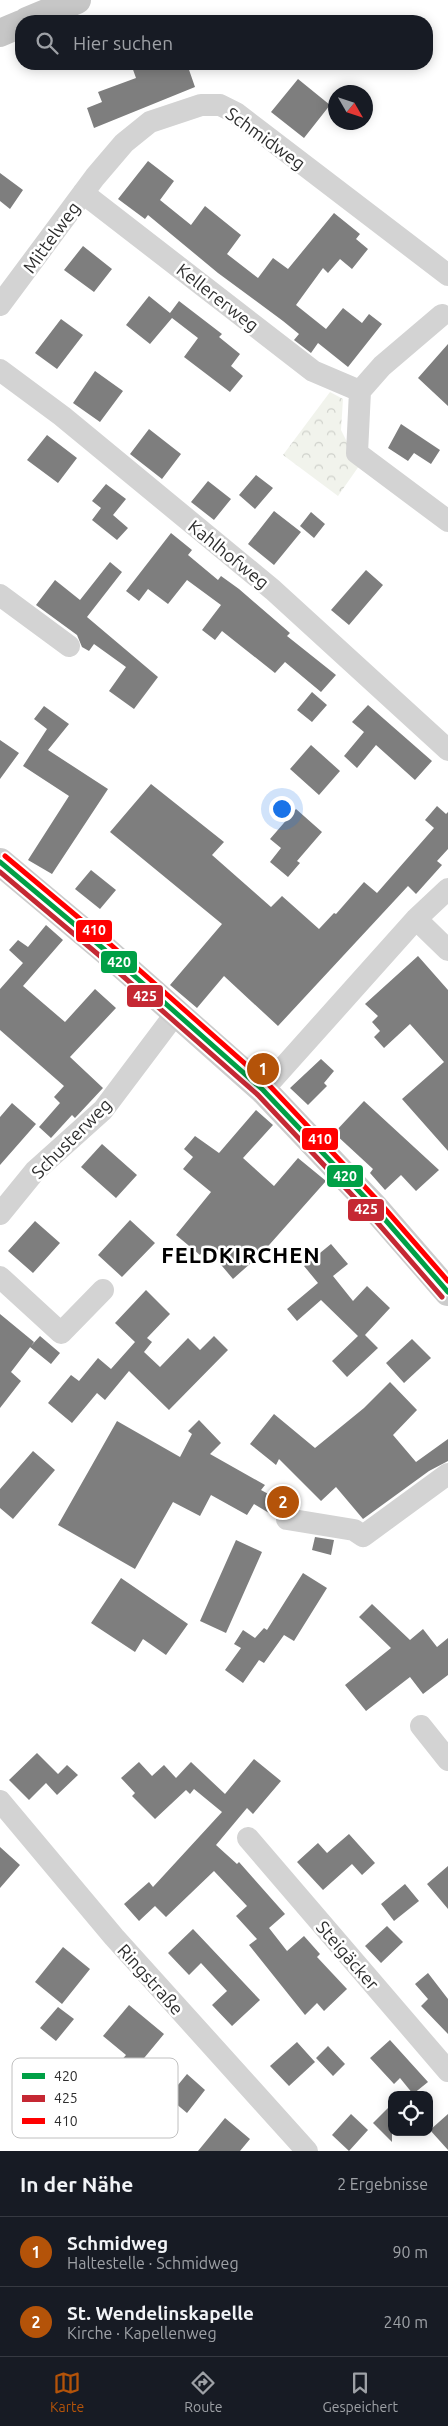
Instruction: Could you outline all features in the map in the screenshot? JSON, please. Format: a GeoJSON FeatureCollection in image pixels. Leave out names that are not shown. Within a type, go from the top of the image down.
{"type":"FeatureCollection","features":[{"type":"Feature","properties":{"kind":"main road"},"geometry":{"type":"LineString","coordinates":[[41,15],[77,0]]}},
{"type":"Feature","properties":{"kind":"main road"},"geometry":{"type":"LineString","coordinates":[[0,33],[15,27]]}},
{"type":"Feature","properties":{"kind":"main road"},"geometry":{"type":"LineString","coordinates":[[0,862],[176,1013],[262,1090],[375,1208],[448,1292]]}},
{"type":"Feature","properties":{"kind":"street","name":"Schmidweg"},"geometry":{"type":"LineString","coordinates":[[83,192],[124,143],[150,122],[201,105],[220,105],[236,113],[448,275]]}},
{"type":"Feature","properties":{"kind":"street","name":"Mittelweg"},"geometry":{"type":"LineString","coordinates":[[0,305],[83,192]]}},
{"type":"Feature","properties":{"kind":"street","name":"Kellererweg"},"geometry":{"type":"LineString","coordinates":[[83,192],[313,370],[360,391]]}},
{"type":"Feature","properties":{"kind":"street"},"geometry":{"type":"LineString","coordinates":[[446,313],[382,366],[360,391],[357,453],[448,521]]}},
{"type":"Feature","properties":{"kind":"street","name":"Kahlhofweg"},"geometry":{"type":"LineString","coordinates":[[0,370],[62,416],[273,590],[448,750]]}},
{"type":"Feature","properties":{"kind":"street"},"geometry":{"type":"LineString","coordinates":[[0,595],[69,646]]}},
{"type":"Feature","properties":{"kind":"street"},"geometry":{"type":"LineString","coordinates":[[262,1090],[416,919],[448,889]]}},
{"type":"Feature","properties":{"kind":"street"},"geometry":{"type":"LineString","coordinates":[[416,919],[448,950]]}},
{"type":"Feature","properties":{"kind":"street","name":"Schusterweg"},"geometry":{"type":"LineString","coordinates":[[2,1208],[35,1171],[103,1110],[176,1013]]}},
{"type":"Feature","properties":{"kind":"street"},"geometry":{"type":"LineString","coordinates":[[0,1277],[61,1334],[103,1290]]}},
{"type":"Feature","properties":{"kind":"street"},"geometry":{"type":"LineString","coordinates":[[287,1520],[354,1530],[363,1536],[448,1474]]}},
{"type":"Feature","properties":{"kind":"street"},"geometry":{"type":"LineString","coordinates":[[421,1726],[448,1760]]}},
{"type":"Feature","properties":{"kind":"street","name":"Ringstraße"},"geometry":{"type":"LineString","coordinates":[[0,1801],[114,1937],[307,2151]]}},
{"type":"Feature","properties":{"kind":"street","name":"Steigäcker"},"geometry":{"type":"LineString","coordinates":[[248,1838],[448,2071]]}},
{"type":"Feature","properties":{"kind":"green space"},"geometry":{"type":"Polygon","coordinates":[[[330,392],[343,399],[341,430],[359,466],[338,496],[283,455],[330,392]]]}},
{"type":"Feature","properties":{"kind":"building"},"geometry":{"type":"Polygon","coordinates":[[[133,70],[189,70],[195,87],[94,128],[87,108],[102,102],[98,92],[136,78],[133,70]]]}},
{"type":"Feature","properties":{"kind":"building"},"geometry":{"type":"Polygon","coordinates":[[[298,79],[328,103],[328,108],[304,138],[271,112],[298,79]]]}},
{"type":"Feature","properties":{"kind":"building"},"geometry":{"type":"Polygon","coordinates":[[[148,161],[174,181],[160,200],[191,225],[205,206],[241,235],[227,254],[258,278],[273,258],[288,269],[334,213],[360,234],[356,239],[368,249],[352,269],[340,259],[328,273],[323,268],[296,305],[326,329],[343,308],[362,323],[369,314],[382,324],[348,367],[318,343],[311,353],[294,340],[299,334],[283,321],[218,273],[148,215],[145,219],[118,199],[148,161]]]}},
{"type":"Feature","properties":{"kind":"building"},"geometry":{"type":"Polygon","coordinates":[[[0,173],[23,190],[10,209],[0,201],[0,173]]]}},
{"type":"Feature","properties":{"kind":"building"},"geometry":{"type":"Polygon","coordinates":[[[83,246],[112,269],[94,292],[64,270],[83,246]]]}},
{"type":"Feature","properties":{"kind":"building"},"geometry":{"type":"Polygon","coordinates":[[[149,296],[170,313],[179,301],[222,334],[219,337],[240,354],[231,366],[243,376],[230,392],[184,357],[198,338],[172,318],[150,344],[126,325],[149,296]]]}},
{"type":"Feature","properties":{"kind":"building"},"geometry":{"type":"Polygon","coordinates":[[[61,319],[83,335],[57,369],[35,353],[61,319]]]}},
{"type":"Feature","properties":{"kind":"building"},"geometry":{"type":"Polygon","coordinates":[[[448,344],[448,406],[418,378],[448,344]]]}},
{"type":"Feature","properties":{"kind":"building"},"geometry":{"type":"Polygon","coordinates":[[[95,371],[123,391],[100,422],[73,403],[95,371]]]}},
{"type":"Feature","properties":{"kind":"building"},"geometry":{"type":"Polygon","coordinates":[[[401,424],[440,450],[431,464],[414,453],[408,461],[388,448],[401,424]]]}},
{"type":"Feature","properties":{"kind":"building"},"geometry":{"type":"Polygon","coordinates":[[[149,429],[181,454],[162,479],[130,454],[149,429]]]}},
{"type":"Feature","properties":{"kind":"building"},"geometry":{"type":"Polygon","coordinates":[[[47,435],[77,458],[58,483],[27,460],[47,435]]]}},
{"type":"Feature","properties":{"kind":"building"},"geometry":{"type":"Polygon","coordinates":[[[256,475],[273,488],[255,509],[239,495],[256,475]]]}},
{"type":"Feature","properties":{"kind":"building"},"geometry":{"type":"Polygon","coordinates":[[[208,481],[231,499],[214,520],[191,502],[208,481]]]}},
{"type":"Feature","properties":{"kind":"building"},"geometry":{"type":"Polygon","coordinates":[[[106,484],[126,499],[113,515],[128,528],[117,540],[92,520],[101,508],[92,501],[106,484]]]}},
{"type":"Feature","properties":{"kind":"building"},"geometry":{"type":"Polygon","coordinates":[[[274,511],[301,532],[274,565],[248,544],[274,511]]]}},
{"type":"Feature","properties":{"kind":"building"},"geometry":{"type":"Polygon","coordinates":[[[311,512],[325,524],[314,538],[300,526],[311,512]]]}},
{"type":"Feature","properties":{"kind":"building"},"geometry":{"type":"Polygon","coordinates":[[[171,533],[192,550],[188,555],[218,580],[221,576],[239,589],[290,633],[287,636],[336,675],[321,692],[285,662],[275,673],[222,631],[215,640],[202,630],[221,605],[187,580],[168,604],[148,589],[139,601],[126,591],[171,533]]]}},
{"type":"Feature","properties":{"kind":"building"},"geometry":{"type":"Polygon","coordinates":[[[110,562],[122,572],[87,617],[158,677],[134,709],[109,691],[126,667],[94,644],[89,651],[82,647],[77,635],[36,605],[55,580],[80,600],[110,562]]]}},
{"type":"Feature","properties":{"kind":"building"},"geometry":{"type":"Polygon","coordinates":[[[366,570],[383,585],[349,625],[331,610],[366,570]]]}},
{"type":"Feature","properties":{"kind":"building"},"geometry":{"type":"Polygon","coordinates":[[[312,692],[327,705],[312,722],[297,710],[312,692]]]}},
{"type":"Feature","properties":{"kind":"building"},"geometry":{"type":"Polygon","coordinates":[[[368,705],[432,761],[415,780],[376,745],[357,768],[344,756],[364,732],[352,722],[368,705]]]}},
{"type":"Feature","properties":{"kind":"building"},"geometry":{"type":"Polygon","coordinates":[[[44,706],[69,724],[48,750],[108,789],[52,874],[28,860],[69,796],[23,766],[47,729],[34,719],[44,706]]]}},
{"type":"Feature","properties":{"kind":"building"},"geometry":{"type":"Polygon","coordinates":[[[0,740],[19,753],[0,779],[0,740]]]}},
{"type":"Feature","properties":{"kind":"building"},"geometry":{"type":"Polygon","coordinates":[[[311,745],[340,771],[319,795],[290,769],[311,745]]]}},
{"type":"Feature","properties":{"kind":"building"},"geometry":{"type":"Polygon","coordinates":[[[151,784],[224,842],[212,855],[271,907],[282,896],[319,929],[334,913],[336,914],[364,882],[377,893],[434,828],[425,820],[437,806],[446,814],[448,812],[448,849],[437,861],[442,865],[416,894],[408,886],[278,1026],[224,976],[197,1008],[170,985],[222,924],[110,832],[151,784]]]}},
{"type":"Feature","properties":{"kind":"building"},"geometry":{"type":"Polygon","coordinates":[[[296,809],[322,832],[297,861],[300,863],[288,877],[270,862],[281,848],[270,839],[296,809]]]}},
{"type":"Feature","properties":{"kind":"building"},"geometry":{"type":"Polygon","coordinates":[[[91,870],[116,890],[100,909],[75,889],[91,870]]]}},
{"type":"Feature","properties":{"kind":"building"},"geometry":{"type":"Polygon","coordinates":[[[46,925],[63,940],[23,986],[65,1022],[95,989],[116,1008],[70,1057],[103,1088],[75,1118],[72,1115],[51,1138],[39,1127],[60,1103],[54,1097],[64,1086],[0,1030],[0,989],[23,963],[9,950],[18,940],[28,947],[46,925]]]}},
{"type":"Feature","properties":{"kind":"building"},"geometry":{"type":"Polygon","coordinates":[[[418,956],[448,990],[448,1151],[402,1099],[444,1062],[410,1024],[384,1048],[374,1037],[380,1031],[372,1022],[378,1016],[365,1004],[418,956]]]}},
{"type":"Feature","properties":{"kind":"building"},"geometry":{"type":"Polygon","coordinates":[[[321,1059],[334,1071],[324,1083],[327,1086],[308,1105],[290,1088],[321,1059]]]}},
{"type":"Feature","properties":{"kind":"building"},"geometry":{"type":"Polygon","coordinates":[[[364,1101],[439,1170],[416,1191],[401,1175],[385,1190],[370,1173],[373,1169],[334,1133],[364,1101]]]}},
{"type":"Feature","properties":{"kind":"building"},"geometry":{"type":"Polygon","coordinates":[[[12,1103],[36,1124],[0,1165],[0,1117],[12,1103]]]}},
{"type":"Feature","properties":{"kind":"building"},"geometry":{"type":"Polygon","coordinates":[[[256,1110],[273,1125],[243,1158],[274,1186],[298,1158],[326,1181],[262,1253],[233,1279],[206,1247],[200,1255],[176,1235],[211,1192],[183,1169],[193,1157],[184,1149],[195,1136],[219,1153],[256,1110]]]}},
{"type":"Feature","properties":{"kind":"building"},"geometry":{"type":"Polygon","coordinates":[[[102,1144],[137,1175],[116,1198],[81,1167],[102,1144]]]}},
{"type":"Feature","properties":{"kind":"building"},"geometry":{"type":"Polygon","coordinates":[[[130,1220],[155,1243],[122,1277],[98,1255],[130,1220]]]}},
{"type":"Feature","properties":{"kind":"building"},"geometry":{"type":"Polygon","coordinates":[[[35,1221],[60,1243],[33,1273],[8,1251],[35,1221]]]}},
{"type":"Feature","properties":{"kind":"building"},"geometry":{"type":"Polygon","coordinates":[[[331,1244],[348,1264],[333,1276],[353,1301],[367,1286],[390,1308],[365,1335],[378,1348],[347,1377],[332,1361],[358,1336],[321,1300],[297,1321],[287,1309],[318,1283],[304,1266],[331,1244]]]}},
{"type":"Feature","properties":{"kind":"building"},"geometry":{"type":"Polygon","coordinates":[[[146,1290],[170,1314],[147,1338],[152,1342],[144,1352],[160,1367],[188,1338],[200,1350],[214,1336],[228,1350],[169,1410],[129,1371],[105,1400],[97,1393],[72,1423],[48,1403],[71,1375],[79,1381],[98,1358],[111,1369],[135,1342],[115,1323],[146,1290]]]}},
{"type":"Feature","properties":{"kind":"building"},"geometry":{"type":"Polygon","coordinates":[[[0,1314],[34,1342],[11,1372],[21,1381],[0,1408],[0,1314]]]}},
{"type":"Feature","properties":{"kind":"building"},"geometry":{"type":"Polygon","coordinates":[[[40,1336],[60,1353],[51,1364],[30,1347],[40,1336]]]}},
{"type":"Feature","properties":{"kind":"building"},"geometry":{"type":"Polygon","coordinates":[[[412,1339],[431,1358],[404,1383],[386,1363],[412,1339]]]}},
{"type":"Feature","properties":{"kind":"building"},"geometry":{"type":"Polygon","coordinates":[[[390,1382],[417,1410],[393,1435],[416,1462],[448,1439],[448,1461],[429,1471],[363,1519],[336,1487],[321,1501],[279,1459],[276,1465],[250,1444],[274,1414],[315,1448],[364,1408],[390,1382]]]}},
{"type":"Feature","properties":{"kind":"building"},"geometry":{"type":"Polygon","coordinates":[[[199,1420],[221,1443],[210,1454],[265,1485],[261,1490],[283,1502],[274,1516],[254,1504],[247,1515],[211,1495],[200,1516],[173,1502],[135,1569],[58,1525],[117,1421],[180,1457],[192,1434],[188,1431],[199,1420]]]}},
{"type":"Feature","properties":{"kind":"building"},"geometry":{"type":"Polygon","coordinates":[[[33,1451],[55,1470],[13,1519],[0,1508],[0,1489],[33,1451]]]}},
{"type":"Feature","properties":{"kind":"building"},"geometry":{"type":"Polygon","coordinates":[[[315,1537],[334,1540],[331,1555],[312,1550],[315,1537]]]}},
{"type":"Feature","properties":{"kind":"building"},"geometry":{"type":"Polygon","coordinates":[[[236,1540],[262,1552],[226,1633],[200,1621],[236,1540]]]}},
{"type":"Feature","properties":{"kind":"building"},"geometry":{"type":"Polygon","coordinates":[[[303,1573],[327,1588],[294,1641],[284,1635],[264,1663],[259,1660],[243,1683],[225,1670],[241,1648],[234,1644],[243,1630],[255,1638],[264,1628],[267,1630],[303,1573]]]}},
{"type":"Feature","properties":{"kind":"building"},"geometry":{"type":"Polygon","coordinates":[[[121,1578],[188,1624],[166,1655],[143,1639],[135,1652],[91,1623],[121,1578]]]}},
{"type":"Feature","properties":{"kind":"building"},"geometry":{"type":"Polygon","coordinates":[[[372,1604],[410,1640],[423,1629],[437,1647],[448,1638],[448,1675],[423,1694],[410,1677],[366,1711],[345,1685],[391,1648],[359,1617],[372,1604]]]}},
{"type":"Feature","properties":{"kind":"building"},"geometry":{"type":"Polygon","coordinates":[[[37,1753],[58,1774],[67,1765],[78,1775],[57,1795],[46,1783],[29,1800],[9,1780],[37,1753]]]}},
{"type":"Feature","properties":{"kind":"building"},"geometry":{"type":"Polygon","coordinates":[[[254,1759],[281,1781],[253,1814],[247,1808],[216,1845],[237,1864],[239,1862],[285,1914],[269,1928],[287,1951],[304,1936],[320,1954],[317,1957],[347,1989],[324,2011],[317,2003],[305,2015],[249,1945],[257,1939],[236,1916],[247,1906],[214,1871],[166,1917],[155,1906],[139,1921],[124,1904],[149,1882],[153,1887],[222,1812],[194,1789],[190,1794],[186,1790],[155,1819],[132,1796],[135,1793],[121,1778],[139,1762],[152,1776],[164,1765],[176,1778],[191,1762],[225,1794],[254,1759]]]}},
{"type":"Feature","properties":{"kind":"building"},"geometry":{"type":"Polygon","coordinates":[[[349,1834],[375,1863],[362,1875],[352,1864],[323,1890],[297,1862],[318,1843],[327,1853],[349,1834]]]}},
{"type":"Feature","properties":{"kind":"building"},"geometry":{"type":"Polygon","coordinates":[[[0,1847],[20,1865],[0,1888],[0,1847]]]}},
{"type":"Feature","properties":{"kind":"building"},"geometry":{"type":"Polygon","coordinates":[[[448,1866],[448,1909],[427,1884],[448,1866]]]}},
{"type":"Feature","properties":{"kind":"building"},"geometry":{"type":"Polygon","coordinates":[[[405,1884],[419,1901],[394,1921],[381,1904],[405,1884]]]}},
{"type":"Feature","properties":{"kind":"building"},"geometry":{"type":"Polygon","coordinates":[[[387,1926],[403,1942],[381,1963],[365,1946],[387,1926]]]}},
{"type":"Feature","properties":{"kind":"building"},"geometry":{"type":"Polygon","coordinates":[[[193,1929],[260,2000],[232,2026],[212,2005],[227,1991],[201,1963],[189,1975],[168,1953],[193,1929]]]}},
{"type":"Feature","properties":{"kind":"building"},"geometry":{"type":"Polygon","coordinates":[[[63,1947],[90,1969],[62,2004],[35,1982],[63,1947]]]}},
{"type":"Feature","properties":{"kind":"building"},"geometry":{"type":"Polygon","coordinates":[[[428,1973],[448,1999],[448,2034],[421,2006],[428,1999],[415,1984],[428,1973]]]}},
{"type":"Feature","properties":{"kind":"building"},"geometry":{"type":"Polygon","coordinates":[[[129,2005],[164,2034],[144,2058],[123,2058],[126,2055],[103,2036],[129,2005]]]}},
{"type":"Feature","properties":{"kind":"building"},"geometry":{"type":"Polygon","coordinates":[[[58,2007],[74,2019],[56,2041],[40,2028],[58,2007]]]}},
{"type":"Feature","properties":{"kind":"building"},"geometry":{"type":"Polygon","coordinates":[[[390,2040],[428,2082],[417,2091],[411,2091],[400,2078],[394,2084],[370,2058],[390,2040]]]}},
{"type":"Feature","properties":{"kind":"building"},"geometry":{"type":"Polygon","coordinates":[[[297,2042],[315,2062],[289,2086],[270,2066],[297,2042]]]}},
{"type":"Feature","properties":{"kind":"building"},"geometry":{"type":"Polygon","coordinates":[[[328,2046],[345,2064],[333,2076],[316,2058],[328,2046]]]}},
{"type":"Feature","properties":{"kind":"building"},"geometry":{"type":"Polygon","coordinates":[[[187,2074],[205,2090],[187,2113],[178,2105],[178,2085],[187,2074]]]}},
{"type":"Feature","properties":{"kind":"building"},"geometry":{"type":"Polygon","coordinates":[[[388,2108],[388,2136],[392,2136],[392,2142],[373,2123],[388,2108]]]}},
{"type":"Feature","properties":{"kind":"building"},"geometry":{"type":"Polygon","coordinates":[[[351,2114],[368,2130],[349,2151],[332,2135],[351,2114]]]}},
{"type":"Feature","properties":{"kind":"building"},"geometry":{"type":"Polygon","coordinates":[[[448,2114],[448,2150],[433,2133],[433,2127],[448,2114]]]}},
{"type":"Feature","properties":{"kind":"building"},"geometry":{"type":"Polygon","coordinates":[[[225,2118],[250,2139],[240,2151],[198,2151],[225,2118]]]}},
{"type":"Feature","properties":{"kind":"transit line","name":"410"},"geometry":{"type":"LineString","coordinates":[[5,856],[110,944],[268,1084],[380,1203],[448,1281]]}},
{"type":"Feature","properties":{"kind":"transit line","name":"420"},"geometry":{"type":"LineString","coordinates":[[0,862],[105,950],[263,1090],[375,1208],[448,1292]]}},
{"type":"Feature","properties":{"kind":"transit line","name":"425"},"geometry":{"type":"LineString","coordinates":[[0,872],[100,956],[258,1095],[369,1213],[442,1297]]}},
{"type":"Feature","properties":{"kind":"place","name":"Schmidweg"},"geometry":{"type":"Point","coordinates":[263,1069]}},
{"type":"Feature","properties":{"kind":"place","name":"St. Wendelinskapelle"},"geometry":{"type":"Point","coordinates":[283,1502]}},
{"type":"Feature","properties":{"kind":"district","name":"FELDKIRCHEN"},"geometry":{"type":"Point","coordinates":[241,1254]}}]}
